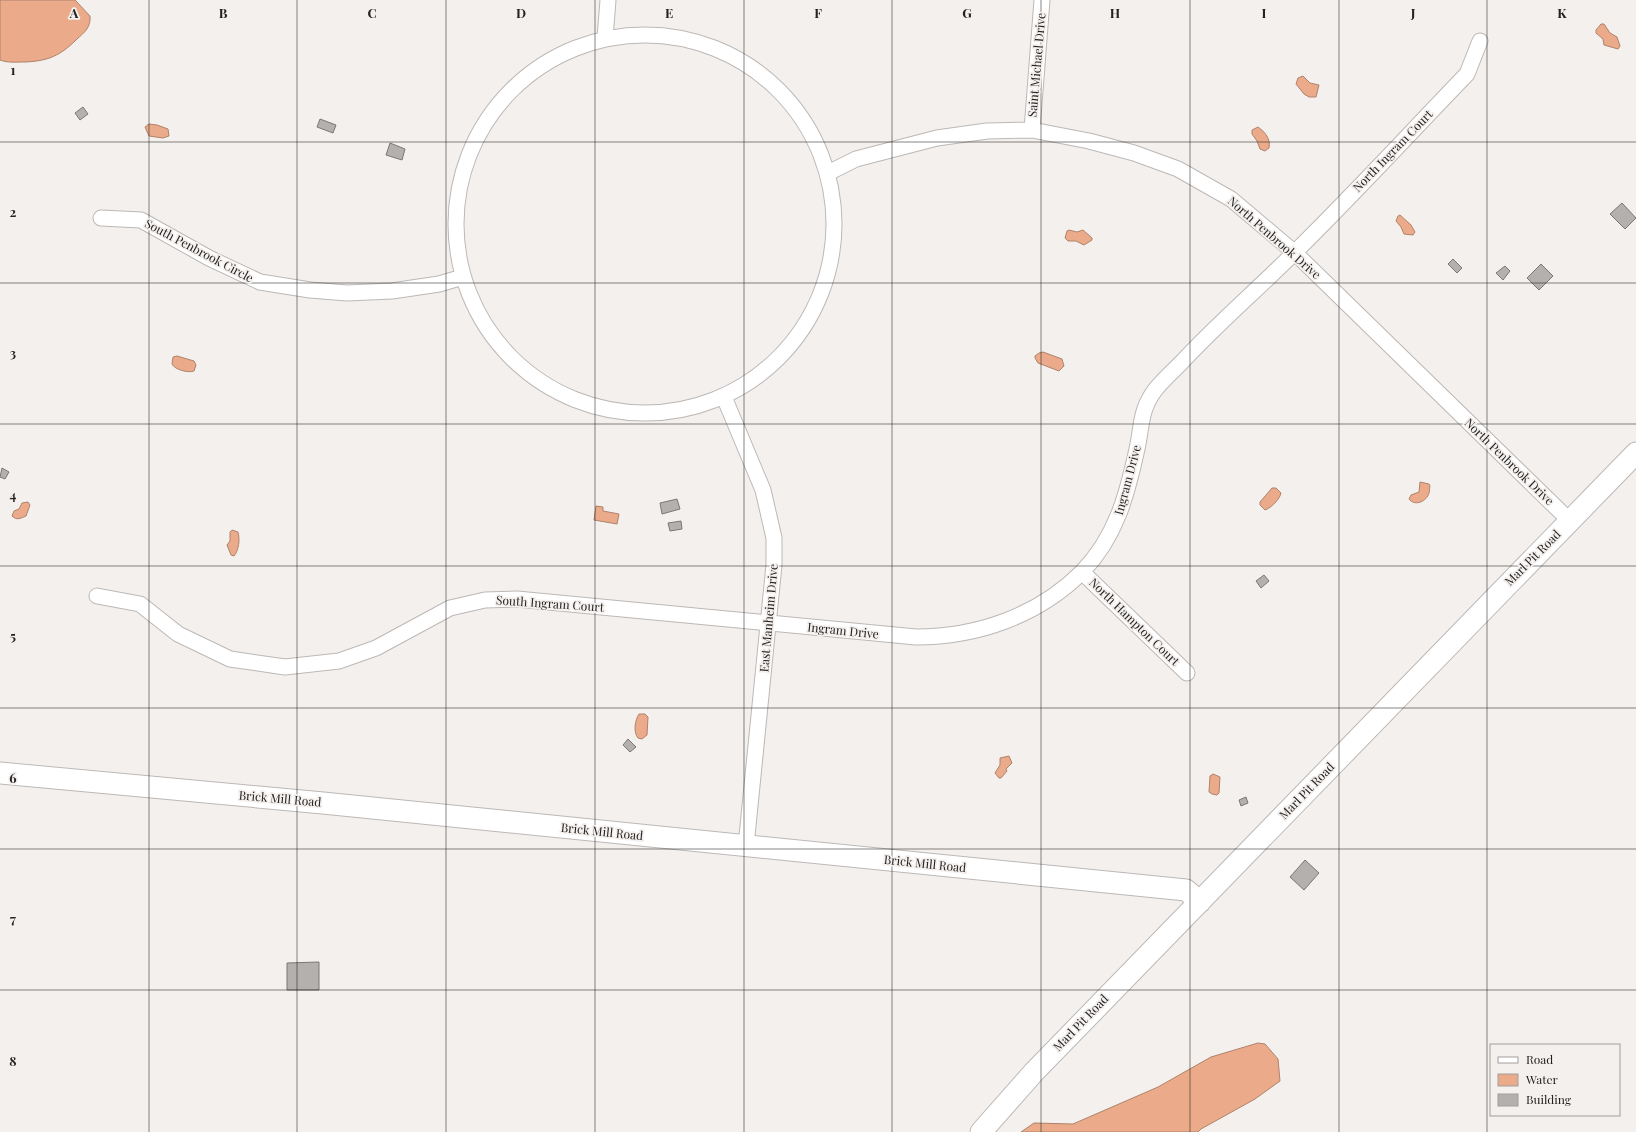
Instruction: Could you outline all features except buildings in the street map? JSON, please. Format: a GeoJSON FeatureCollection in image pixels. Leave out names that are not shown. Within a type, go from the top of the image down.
{"type":"FeatureCollection","features":[{"type":"Feature","properties":{"kind":"street"},"geometry":{"type":"LineString","coordinates":[[604,38],[608,0]]}},
{"type":"Feature","properties":{"kind":"street","name":"Saint Michael Drive"},"geometry":{"type":"LineString","coordinates":[[1032,130],[1042,0]]}},
{"type":"Feature","properties":{"kind":"street"},"geometry":{"type":"LineString","coordinates":[[640,34],[676,36],[711,45],[743,61],[772,82],[796,108],[815,139],[828,173],[834,210],[833,249],[824,286],[808,321],[785,352],[757,377],[724,397],[693,408],[661,413],[629,413],[597,408],[566,397],[538,381],[518,364],[492,335],[475,307],[463,277],[457,243],[456,208],[462,174],[474,142],[492,112],[514,86],[542,65],[572,48],[604,38],[640,34]]}},
{"type":"Feature","properties":{"kind":"street","name":"North Ingram Court"},"geometry":{"type":"LineString","coordinates":[[1295,252],[1467,74],[1480,41]]}},
{"type":"Feature","properties":{"kind":"street","name":"North Penbrook Drive"},"geometry":{"type":"LineString","coordinates":[[828,173],[856,159],[937,138],[987,132],[1032,130],[1104,145],[1134,153],[1178,169],[1231,199],[1295,252],[1570,521]]}},
{"type":"Feature","properties":{"kind":"street","name":"South Penbrook Circle"},"geometry":{"type":"LineString","coordinates":[[101,218],[141,220],[209,258],[260,282],[310,290],[347,293],[392,291],[439,284],[463,277]]}},
{"type":"Feature","properties":{"kind":"street","name":"Ingram Drive"},"geometry":{"type":"LineString","coordinates":[[768,624],[916,637],[955,635],[977,631],[999,624],[1021,614],[1061,589],[1082,572],[1110,536],[1122,508],[1138,447],[1143,412],[1155,391],[1200,342],[1295,252]]}},
{"type":"Feature","properties":{"kind":"street","name":"East Manheim Drive"},"geometry":{"type":"LineString","coordinates":[[724,397],[762,490],[769,513],[774,538],[774,566],[746,846]]}},
{"type":"Feature","properties":{"kind":"street","name":"Marl Pit Road"},"geometry":{"type":"LineString","coordinates":[[981,1132],[1039,1067],[1636,453]]}},
{"type":"Feature","properties":{"kind":"street","name":"North Hampton Court"},"geometry":{"type":"LineString","coordinates":[[1082,572],[1187,673]]}},
{"type":"Feature","properties":{"kind":"street","name":"South Ingram Court"},"geometry":{"type":"LineString","coordinates":[[97,596],[140,604],[178,634],[230,659],[285,667],[339,661],[376,648],[450,608],[485,600],[517,599],[768,624]]}},
{"type":"Feature","properties":{"kind":"street","name":"Brick Mill Road"},"geometry":{"type":"LineString","coordinates":[[0,773],[323,803],[1186,890],[1200,902]]}},
{"type":"Feature","properties":{"kind":"water"},"geometry":{"type":"Polygon","coordinates":[[[0,0],[75,0],[90,16],[90,23],[85,32],[71,45],[65,50],[47,59],[25,62],[3,61],[0,60],[0,0]]]}},
{"type":"Feature","properties":{"kind":"water"},"geometry":{"type":"Polygon","coordinates":[[[1601,24],[1604,24],[1610,33],[1617,37],[1620,46],[1618,49],[1604,45],[1603,39],[1596,33],[1596,30],[1601,24]]]}},
{"type":"Feature","properties":{"kind":"water"},"geometry":{"type":"Polygon","coordinates":[[[1303,76],[1310,83],[1319,85],[1316,97],[1309,97],[1304,94],[1296,84],[1298,78],[1303,76]]]}},
{"type":"Feature","properties":{"kind":"water"},"geometry":{"type":"Polygon","coordinates":[[[149,124],[168,129],[169,136],[163,138],[149,136],[145,127],[149,124]]]}},
{"type":"Feature","properties":{"kind":"water"},"geometry":{"type":"Polygon","coordinates":[[[1258,127],[1265,133],[1269,142],[1269,148],[1265,151],[1260,149],[1252,134],[1252,130],[1258,127]]]}},
{"type":"Feature","properties":{"kind":"water"},"geometry":{"type":"Polygon","coordinates":[[[1400,215],[1411,225],[1415,232],[1413,235],[1404,234],[1396,221],[1400,215]]]}},
{"type":"Feature","properties":{"kind":"water"},"geometry":{"type":"Polygon","coordinates":[[[1083,230],[1092,238],[1092,240],[1084,245],[1076,241],[1068,241],[1065,238],[1067,231],[1077,232],[1083,230]]]}},
{"type":"Feature","properties":{"kind":"water"},"geometry":{"type":"Polygon","coordinates":[[[1043,352],[1062,359],[1064,366],[1059,371],[1038,363],[1035,356],[1043,352]]]}},
{"type":"Feature","properties":{"kind":"water"},"geometry":{"type":"Polygon","coordinates":[[[177,356],[194,361],[196,365],[194,371],[188,372],[176,368],[172,364],[173,357],[177,356]]]}},
{"type":"Feature","properties":{"kind":"water"},"geometry":{"type":"Polygon","coordinates":[[[1420,482],[1429,484],[1428,496],[1423,501],[1414,503],[1409,499],[1411,495],[1419,492],[1420,482]]]}},
{"type":"Feature","properties":{"kind":"water"},"geometry":{"type":"Polygon","coordinates":[[[1272,488],[1276,488],[1281,493],[1275,503],[1265,510],[1260,505],[1260,502],[1272,488]]]}},
{"type":"Feature","properties":{"kind":"water"},"geometry":{"type":"Polygon","coordinates":[[[28,502],[30,505],[26,516],[17,519],[12,516],[14,511],[19,509],[22,503],[28,502]]]}},
{"type":"Feature","properties":{"kind":"water"},"geometry":{"type":"Polygon","coordinates":[[[596,506],[603,507],[603,511],[619,514],[617,524],[594,520],[596,506]]]}},
{"type":"Feature","properties":{"kind":"water"},"geometry":{"type":"Polygon","coordinates":[[[232,530],[238,532],[239,538],[238,548],[234,556],[231,555],[227,545],[230,541],[230,532],[232,530]]]}},
{"type":"Feature","properties":{"kind":"water"},"geometry":{"type":"Polygon","coordinates":[[[639,714],[645,714],[648,717],[647,735],[642,739],[638,738],[635,729],[636,719],[639,714]]]}},
{"type":"Feature","properties":{"kind":"water"},"geometry":{"type":"Polygon","coordinates":[[[1009,756],[1012,763],[1006,769],[1007,771],[1001,778],[999,778],[995,773],[1000,765],[1000,758],[1009,756]]]}},
{"type":"Feature","properties":{"kind":"water"},"geometry":{"type":"Polygon","coordinates":[[[1213,774],[1220,777],[1219,793],[1217,795],[1209,792],[1210,776],[1213,774]]]}},
{"type":"Feature","properties":{"kind":"water"},"geometry":{"type":"Polygon","coordinates":[[[1258,1043],[1265,1044],[1278,1059],[1280,1081],[1255,1099],[1198,1132],[1021,1132],[1034,1123],[1073,1124],[1158,1087],[1211,1057],[1258,1043]]]}}]}
